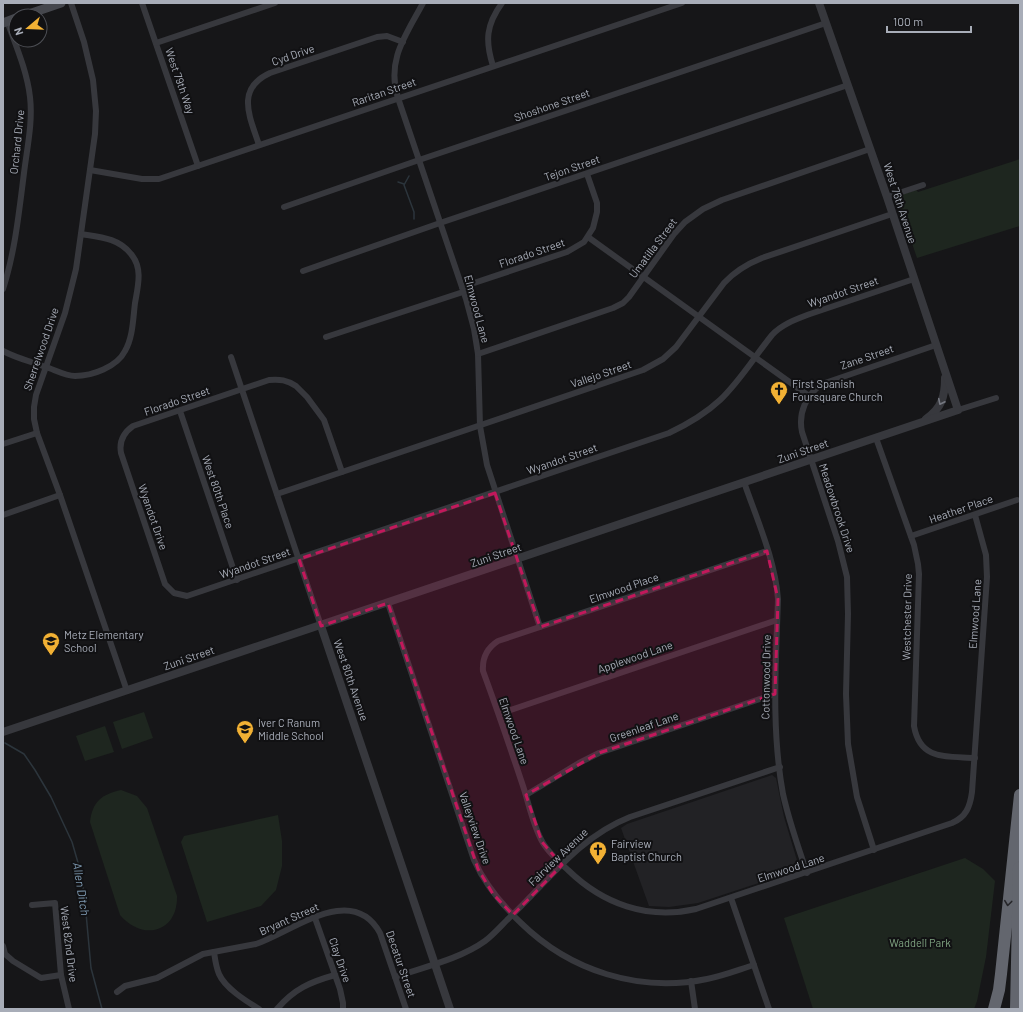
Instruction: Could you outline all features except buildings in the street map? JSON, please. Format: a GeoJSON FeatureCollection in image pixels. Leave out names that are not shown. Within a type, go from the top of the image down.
{"type":"FeatureCollection","features":[{"type":"Feature","properties":{"kind":"highway"},"geometry":{"type":"LineString","coordinates":[[994,1009],[1001,974],[1020,795]]}},
{"type":"Feature","properties":{"kind":"highway"},"geometry":{"type":"LineString","coordinates":[[1016,1009],[1020,818]]}},
{"type":"Feature","properties":{"kind":"main road"},"geometry":{"type":"LineString","coordinates":[[46,8],[61,3]]}},
{"type":"Feature","properties":{"kind":"street","name":"Sherrelwood Drive"},"geometry":{"type":"LineString","coordinates":[[71,3],[90,65],[95,95],[96,126],[76,269],[70,293],[34,402],[34,419],[127,691]]}},
{"type":"Feature","properties":{"kind":"street","name":"West 79th Way"},"geometry":{"type":"LineString","coordinates":[[142,3],[198,166]]}},
{"type":"Feature","properties":{"kind":"street"},"geometry":{"type":"LineString","coordinates":[[156,43],[275,3]]}},
{"type":"Feature","properties":{"kind":"street","name":"Elmwood Lane"},"geometry":{"type":"LineString","coordinates":[[423,3],[397,55],[394,69],[394,83],[472,320],[478,354],[480,426],[486,460],[495,492],[540,627]]}},
{"type":"Feature","properties":{"kind":"street"},"geometry":{"type":"LineString","coordinates":[[493,66],[488,52],[487,37],[493,18],[502,3]]}},
{"type":"Feature","properties":{"kind":"street","name":"Raritan Street"},"geometry":{"type":"LineString","coordinates":[[90,170],[159,179],[682,3]]}},
{"type":"Feature","properties":{"kind":"street","name":"West 76th Avenue"},"geometry":{"type":"LineString","coordinates":[[820,3],[958,410]]}},
{"type":"Feature","properties":{"kind":"street","name":"Shoshone Street"},"geometry":{"type":"LineString","coordinates":[[284,207],[826,23]]}},
{"type":"Feature","properties":{"kind":"street","name":"Cyd Drive"},"geometry":{"type":"LineString","coordinates":[[259,145],[248,112],[247,102],[252,86],[260,78],[270,73],[377,37],[387,36],[403,42]]}},
{"type":"Feature","properties":{"kind":"street","name":"Orchard Drive"},"geometry":{"type":"LineString","coordinates":[[3,289],[13,251],[31,110],[28,86],[17,48]]}},
{"type":"Feature","properties":{"kind":"street","name":"Tejon Street"},"geometry":{"type":"LineString","coordinates":[[303,271],[848,85]]}},
{"type":"Feature","properties":{"kind":"street","name":"Umatilla Street"},"geometry":{"type":"LineString","coordinates":[[478,354],[617,307],[626,301],[680,227],[703,209],[718,202],[870,149]]}},
{"type":"Feature","properties":{"kind":"street"},"geometry":{"type":"LineString","coordinates":[[587,174],[597,204],[597,212],[593,228],[588,237],[809,396]]}},
{"type":"Feature","properties":{"kind":"street"},"geometry":{"type":"LineString","coordinates":[[887,197],[923,185]]}},
{"type":"Feature","properties":{"kind":"street","name":"Vallejo Street"},"geometry":{"type":"LineString","coordinates":[[277,494],[643,370],[670,353],[686,335],[724,283],[730,276],[744,266],[762,258],[892,214]]}},
{"type":"Feature","properties":{"kind":"street"},"geometry":{"type":"LineString","coordinates":[[3,351],[72,376],[88,374],[109,366],[125,353],[130,339],[139,275],[135,260],[120,243],[103,237],[81,234]]}},
{"type":"Feature","properties":{"kind":"street","name":"Florado Street"},"geometry":{"type":"LineString","coordinates":[[326,337],[463,290],[567,252],[578,246],[588,237]]}},
{"type":"Feature","properties":{"kind":"street","name":"Wyandot Street"},"geometry":{"type":"LineString","coordinates":[[179,595],[192,595],[237,580],[649,440],[685,425],[707,411],[722,398],[775,331],[787,323],[914,279]]}},
{"type":"Feature","properties":{"kind":"street","name":"Zane Street"},"geometry":{"type":"LineString","coordinates":[[809,396],[818,387],[830,380],[936,345]]}},
{"type":"Feature","properties":{"kind":"street","name":"West 80th Avenue"},"geometry":{"type":"LineString","coordinates":[[231,357],[450,1009]]}},
{"type":"Feature","properties":{"kind":"street"},"geometry":{"type":"LineString","coordinates":[[920,423],[934,413],[940,405],[945,389],[946,373]]}},
{"type":"Feature","properties":{"kind":"street"},"geometry":{"type":"LineString","coordinates":[[242,390],[276,379],[285,380],[296,386],[307,397],[324,420],[342,472]]}},
{"type":"Feature","properties":{"kind":"street","name":"Florado Street"},"geometry":{"type":"LineString","coordinates":[[122,438],[133,426],[242,390]]}},
{"type":"Feature","properties":{"kind":"street","name":"Meadowbrook Drive"},"geometry":{"type":"LineString","coordinates":[[809,396],[804,406],[801,418],[802,432],[838,541],[847,577],[848,614],[846,694],[848,744],[857,797],[874,850]]}},
{"type":"Feature","properties":{"kind":"street","name":"Zuni Street"},"geometry":{"type":"LineString","coordinates":[[3,732],[996,398]]}},
{"type":"Feature","properties":{"kind":"street","name":"West 80th Place"},"geometry":{"type":"LineString","coordinates":[[180,411],[237,580]]}},
{"type":"Feature","properties":{"kind":"street"},"geometry":{"type":"LineString","coordinates":[[3,444],[38,432]]}},
{"type":"Feature","properties":{"kind":"street","name":"Wyandot Drive"},"geometry":{"type":"LineString","coordinates":[[122,438],[120,444],[121,453],[163,579],[170,590],[179,595]]}},
{"type":"Feature","properties":{"kind":"street","name":"Westchester Drive"},"geometry":{"type":"LineString","coordinates":[[876,438],[911,536],[919,574],[915,733],[920,744],[924,749],[931,753],[974,758]]}},
{"type":"Feature","properties":{"kind":"street","name":"Cottonwood Drive"},"geometry":{"type":"LineString","coordinates":[[744,482],[777,585],[775,694],[780,767],[787,809],[807,873]]}},
{"type":"Feature","properties":{"kind":"street"},"geometry":{"type":"LineString","coordinates":[[3,515],[60,495]]}},
{"type":"Feature","properties":{"kind":"street","name":"Heather Place"},"geometry":{"type":"LineString","coordinates":[[911,536],[1017,500]]}},
{"type":"Feature","properties":{"kind":"street","name":"Elmwood Lane"},"geometry":{"type":"LineString","coordinates":[[488,649],[483,660],[483,670],[542,842],[562,865],[585,886],[604,898],[632,908],[646,911],[667,913],[690,910],[731,898],[952,824],[967,810],[971,801],[987,577],[986,555],[975,515]]}},
{"type":"Feature","properties":{"kind":"street","name":"Elmwood Place"},"geometry":{"type":"LineString","coordinates":[[488,649],[498,641],[767,551]]}},
{"type":"Feature","properties":{"kind":"street","name":"Valleyview Drive"},"geometry":{"type":"LineString","coordinates":[[388,603],[474,860],[493,894],[513,915],[546,945],[564,956],[589,969],[636,981],[664,983],[691,981],[718,976],[754,965]]}},
{"type":"Feature","properties":{"kind":"street","name":"Applewood Lane"},"geometry":{"type":"LineString","coordinates":[[499,714],[777,620]]}},
{"type":"Feature","properties":{"kind":"street","name":"Greenleaf Lane"},"geometry":{"type":"LineString","coordinates":[[526,795],[573,766],[599,753],[775,694]]}},
{"type":"Feature","properties":{"kind":"street","name":"Fairview Avenue"},"geometry":{"type":"LineString","coordinates":[[395,977],[460,955],[479,945],[513,915],[586,842],[598,833],[620,821],[780,767]]}},
{"type":"Feature","properties":{"kind":"street"},"geometry":{"type":"LineString","coordinates":[[731,898],[769,1009]]}},
{"type":"Feature","properties":{"kind":"street","name":"West 82nd Drive"},"geometry":{"type":"LineString","coordinates":[[32,905],[55,903],[61,975],[69,1009]]}},
{"type":"Feature","properties":{"kind":"street","name":"Bryant Street"},"geometry":{"type":"LineString","coordinates":[[117,992],[125,986],[157,978],[196,956],[261,943],[291,927],[341,910],[358,913]]}},
{"type":"Feature","properties":{"kind":"street","name":"Decatur Street"},"geometry":{"type":"LineString","coordinates":[[358,913],[367,917],[377,926],[406,1009]]}},
{"type":"Feature","properties":{"kind":"street","name":"Clay Drive"},"geometry":{"type":"LineString","coordinates":[[315,918],[335,975],[342,999],[343,1009]]}},
{"type":"Feature","properties":{"kind":"street"},"geometry":{"type":"LineString","coordinates":[[3,946],[6,954],[13,961],[41,978],[61,975]]}},
{"type":"Feature","properties":{"kind":"street"},"geometry":{"type":"LineString","coordinates":[[214,952],[221,978],[243,999],[259,1009]]}},
{"type":"Feature","properties":{"kind":"street"},"geometry":{"type":"LineString","coordinates":[[277,1009],[285,1000],[302,987],[312,982],[335,975]]}},
{"type":"Feature","properties":{"kind":"street"},"geometry":{"type":"LineString","coordinates":[[691,981],[695,1009]]}},
{"type":"Feature","properties":{"kind":"highlighted area"},"geometry":{"type":"Polygon","coordinates":[[[495,493],[540,627],[767,551],[778,599],[775,694],[599,753],[526,795],[542,842],[562,865],[513,915],[493,894],[478,869],[388,603],[321,626],[299,559],[495,493]]]}},
{"type":"Feature","properties":{"kind":"shaded area"},"geometry":{"type":"Polygon","coordinates":[[[772,775],[776,778],[784,817],[799,867],[798,870],[698,903],[669,907],[649,906],[621,828],[627,824],[772,775]]]}},
{"type":"Feature","properties":{"kind":"green space"},"geometry":{"type":"Polygon","coordinates":[[[1020,159],[1020,226],[917,258],[898,202],[898,196],[916,190],[918,192],[1020,159]]]}},
{"type":"Feature","properties":{"kind":"green space"},"geometry":{"type":"Polygon","coordinates":[[[144,712],[153,738],[122,749],[113,722],[144,712]]]}},
{"type":"Feature","properties":{"kind":"green space"},"geometry":{"type":"Polygon","coordinates":[[[105,726],[114,752],[85,761],[76,736],[105,726]]]}},
{"type":"Feature","properties":{"kind":"green space"},"geometry":{"type":"Polygon","coordinates":[[[121,790],[137,796],[147,808],[177,896],[176,908],[172,918],[158,929],[148,930],[139,928],[129,923],[120,915],[90,822],[93,809],[99,800],[108,794],[121,790]]]}},
{"type":"Feature","properties":{"kind":"green space"},"geometry":{"type":"Polygon","coordinates":[[[278,815],[282,841],[282,866],[276,890],[261,906],[207,922],[181,842],[184,836],[278,815]]]}},
{"type":"Feature","properties":{"kind":"green space","name":"Waddell Park"},"geometry":{"type":"Polygon","coordinates":[[[965,858],[983,869],[995,881],[986,957],[974,1009],[813,1009],[784,918],[965,858]]]}},
{"type":"Feature","properties":{"kind":"waterway"},"geometry":{"type":"LineString","coordinates":[[409,176],[404,185],[414,212],[414,219]]}},
{"type":"Feature","properties":{"kind":"waterway"},"geometry":{"type":"LineString","coordinates":[[398,182],[404,184]]}},
{"type":"Feature","properties":{"kind":"waterway","name":"Allen Ditch"},"geometry":{"type":"LineString","coordinates":[[5,743],[24,754],[35,770],[51,797],[72,842],[81,873],[91,968],[102,1009]]}},
{"type":"Feature","properties":{"kind":"place","name":"First Spanish Foursquare Church"},"geometry":{"type":"Point","coordinates":[779,405]}},
{"type":"Feature","properties":{"kind":"place","name":"Metz Elementary School"},"geometry":{"type":"Point","coordinates":[51,656]}},
{"type":"Feature","properties":{"kind":"place","name":"Iver C Ranum Middle School"},"geometry":{"type":"Point","coordinates":[245,744]}},
{"type":"Feature","properties":{"kind":"place","name":"Fairview Baptist Church"},"geometry":{"type":"Point","coordinates":[598,865]}}]}
